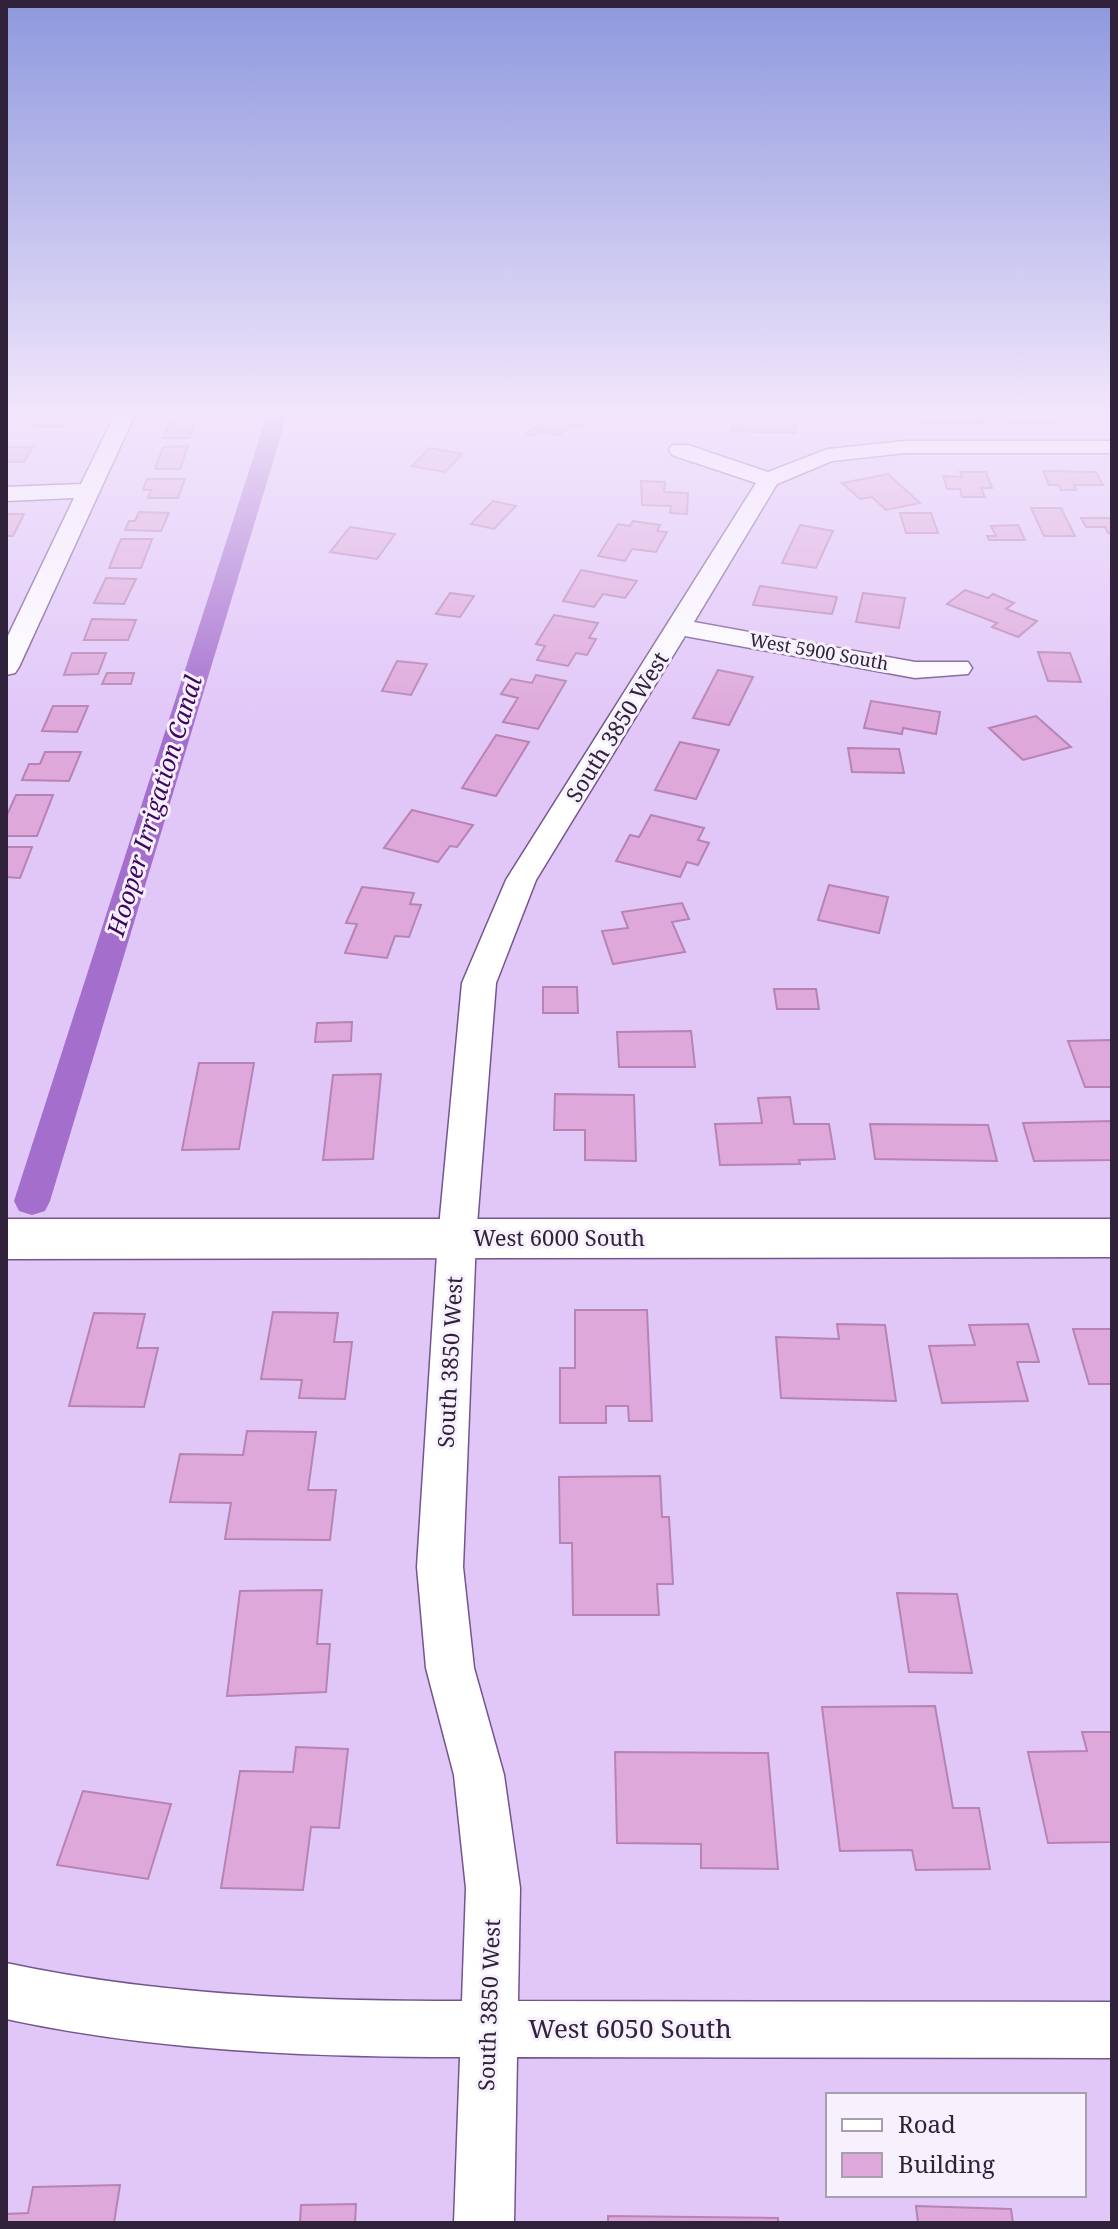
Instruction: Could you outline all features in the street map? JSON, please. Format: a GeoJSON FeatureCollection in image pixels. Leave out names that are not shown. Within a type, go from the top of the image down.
{"type":"FeatureCollection","features":[{"type":"Feature","properties":{"kind":"street"},"geometry":{"type":"LineString","coordinates":[[6,667],[78,516]]}},
{"type":"Feature","properties":{"kind":"street","name":"South 3850 West"},"geometry":{"type":"LineString","coordinates":[[484,2223],[493,1888],[479,1775],[450,1668],[440,1567],[457,1238],[479,983],[521,880],[747,516]]}},
{"type":"Feature","properties":{"kind":"street","name":"West 5900 South"},"geometry":{"type":"LineString","coordinates":[[680,627],[915,670],[959,668]]}},
{"type":"Feature","properties":{"kind":"street","name":"West 6000 South"},"geometry":{"type":"LineString","coordinates":[[6,1239],[1112,1238]]}},
{"type":"Feature","properties":{"kind":"street","name":"West 6050 South"},"geometry":{"type":"LineString","coordinates":[[6,1991],[85,2008],[337,2029],[1112,2030]]}},
{"type":"Feature","properties":{"kind":"building"},"geometry":{"type":"Polygon","coordinates":[[[6,516],[23,516],[13,536],[6,536],[6,516]]]}},
{"type":"Feature","properties":{"kind":"building"},"geometry":{"type":"Polygon","coordinates":[[[137,516],[168,516],[161,531],[125,530],[129,521],[135,521],[137,516]]]}},
{"type":"Feature","properties":{"kind":"building"},"geometry":{"type":"Polygon","coordinates":[[[479,516],[506,516],[494,529],[471,524],[479,516]]]}},
{"type":"Feature","properties":{"kind":"building"},"geometry":{"type":"Polygon","coordinates":[[[901,516],[932,516],[938,533],[906,533],[901,516]]]}},
{"type":"Feature","properties":{"kind":"building"},"geometry":{"type":"Polygon","coordinates":[[[1035,516],[1065,516],[1075,536],[1044,536],[1035,516]]]}},
{"type":"Feature","properties":{"kind":"building"},"geometry":{"type":"Polygon","coordinates":[[[1081,518],[1112,518],[1112,533],[1108,533],[1105,527],[1086,527],[1081,518]]]}},
{"type":"Feature","properties":{"kind":"building"},"geometry":{"type":"Polygon","coordinates":[[[633,521],[660,525],[657,531],[667,532],[656,552],[632,549],[625,561],[598,556],[618,524],[630,526],[633,521]]]}},
{"type":"Feature","properties":{"kind":"building"},"geometry":{"type":"Polygon","coordinates":[[[800,525],[833,531],[816,568],[782,563],[800,525]]]}},
{"type":"Feature","properties":{"kind":"building"},"geometry":{"type":"Polygon","coordinates":[[[1018,525],[1025,540],[989,540],[987,536],[996,536],[991,526],[1018,525]]]}},
{"type":"Feature","properties":{"kind":"building"},"geometry":{"type":"Polygon","coordinates":[[[350,527],[395,534],[377,559],[330,552],[350,527]]]}},
{"type":"Feature","properties":{"kind":"building"},"geometry":{"type":"Polygon","coordinates":[[[121,539],[152,539],[141,568],[109,568],[121,539]]]}},
{"type":"Feature","properties":{"kind":"building"},"geometry":{"type":"Polygon","coordinates":[[[581,570],[637,581],[625,598],[603,594],[594,607],[563,601],[581,570]]]}},
{"type":"Feature","properties":{"kind":"building"},"geometry":{"type":"Polygon","coordinates":[[[106,578],[136,579],[124,604],[94,603],[106,578]]]}},
{"type":"Feature","properties":{"kind":"building"},"geometry":{"type":"Polygon","coordinates":[[[760,586],[837,597],[832,614],[753,605],[760,586]]]}},
{"type":"Feature","properties":{"kind":"building"},"geometry":{"type":"Polygon","coordinates":[[[965,590],[988,598],[993,594],[1014,603],[1006,609],[1037,621],[1018,637],[992,627],[997,623],[947,604],[965,590]]]}},
{"type":"Feature","properties":{"kind":"building"},"geometry":{"type":"Polygon","coordinates":[[[450,593],[474,596],[460,617],[436,614],[450,593]]]}},
{"type":"Feature","properties":{"kind":"building"},"geometry":{"type":"Polygon","coordinates":[[[863,593],[905,598],[899,628],[856,622],[863,593]]]}},
{"type":"Feature","properties":{"kind":"building"},"geometry":{"type":"Polygon","coordinates":[[[554,615],[598,623],[589,638],[596,639],[587,655],[576,653],[568,666],[537,660],[545,646],[536,644],[554,615]]]}},
{"type":"Feature","properties":{"kind":"building"},"geometry":{"type":"Polygon","coordinates":[[[92,619],[136,620],[128,640],[84,640],[92,619]]]}},
{"type":"Feature","properties":{"kind":"building"},"geometry":{"type":"Polygon","coordinates":[[[1038,652],[1070,653],[1081,682],[1048,681],[1038,652]]]}},
{"type":"Feature","properties":{"kind":"building"},"geometry":{"type":"Polygon","coordinates":[[[72,653],[106,653],[98,674],[64,675],[72,653]]]}},
{"type":"Feature","properties":{"kind":"building"},"geometry":{"type":"Polygon","coordinates":[[[397,661],[427,664],[411,695],[382,691],[397,661]]]}},
{"type":"Feature","properties":{"kind":"building"},"geometry":{"type":"Polygon","coordinates":[[[718,670],[753,677],[729,725],[693,718],[718,670]]]}},
{"type":"Feature","properties":{"kind":"building"},"geometry":{"type":"Polygon","coordinates":[[[107,673],[134,673],[131,684],[102,684],[107,673]]]}},
{"type":"Feature","properties":{"kind":"building"},"geometry":{"type":"Polygon","coordinates":[[[536,675],[566,681],[538,729],[503,722],[518,698],[501,694],[511,679],[532,683],[536,675]]]}},
{"type":"Feature","properties":{"kind":"building"},"geometry":{"type":"Polygon","coordinates":[[[871,701],[940,712],[936,734],[903,728],[902,734],[864,728],[871,701]]]}},
{"type":"Feature","properties":{"kind":"building"},"geometry":{"type":"Polygon","coordinates":[[[53,706],[88,706],[77,732],[42,731],[53,706]]]}},
{"type":"Feature","properties":{"kind":"building"},"geometry":{"type":"Polygon","coordinates":[[[1036,716],[1071,747],[1023,760],[989,728],[1036,716]]]}},
{"type":"Feature","properties":{"kind":"building"},"geometry":{"type":"Polygon","coordinates":[[[496,735],[529,742],[496,796],[462,788],[496,735]]]}},
{"type":"Feature","properties":{"kind":"building"},"geometry":{"type":"Polygon","coordinates":[[[680,742],[719,750],[696,799],[655,790],[680,742]]]}},
{"type":"Feature","properties":{"kind":"building"},"geometry":{"type":"Polygon","coordinates":[[[848,748],[899,749],[904,773],[852,772],[848,748]]]}},
{"type":"Feature","properties":{"kind":"building"},"geometry":{"type":"Polygon","coordinates":[[[45,752],[81,752],[69,781],[22,780],[29,764],[40,764],[45,752]]]}},
{"type":"Feature","properties":{"kind":"building"},"geometry":{"type":"Polygon","coordinates":[[[16,795],[53,795],[37,836],[6,836],[6,817],[16,795]]]}},
{"type":"Feature","properties":{"kind":"building"},"geometry":{"type":"Polygon","coordinates":[[[412,810],[473,825],[457,847],[450,846],[438,862],[384,848],[412,810]]]}},
{"type":"Feature","properties":{"kind":"building"},"geometry":{"type":"Polygon","coordinates":[[[651,815],[704,828],[698,840],[709,843],[698,865],[687,862],[680,877],[616,861],[630,835],[639,837],[651,815]]]}},
{"type":"Feature","properties":{"kind":"building"},"geometry":{"type":"Polygon","coordinates":[[[6,847],[32,847],[20,878],[6,877],[6,847]]]}},
{"type":"Feature","properties":{"kind":"building"},"geometry":{"type":"Polygon","coordinates":[[[829,885],[888,897],[879,933],[818,920],[829,885]]]}},
{"type":"Feature","properties":{"kind":"building"},"geometry":{"type":"Polygon","coordinates":[[[362,887],[414,893],[410,904],[421,905],[409,937],[395,936],[387,958],[345,953],[357,924],[346,923],[362,887]]]}},
{"type":"Feature","properties":{"kind":"building"},"geometry":{"type":"Polygon","coordinates":[[[682,903],[689,919],[672,922],[685,952],[613,964],[602,931],[628,928],[622,912],[682,903]]]}},
{"type":"Feature","properties":{"kind":"building"},"geometry":{"type":"Polygon","coordinates":[[[543,987],[577,987],[578,1013],[543,1013],[543,987]]]}},
{"type":"Feature","properties":{"kind":"building"},"geometry":{"type":"Polygon","coordinates":[[[774,989],[816,989],[819,1009],[777,1009],[774,989]]]}},
{"type":"Feature","properties":{"kind":"building"},"geometry":{"type":"Polygon","coordinates":[[[352,1022],[351,1041],[315,1042],[317,1023],[352,1022]]]}},
{"type":"Feature","properties":{"kind":"building"},"geometry":{"type":"Polygon","coordinates":[[[691,1031],[695,1067],[619,1067],[617,1032],[691,1031]]]}},
{"type":"Feature","properties":{"kind":"building"},"geometry":{"type":"Polygon","coordinates":[[[1112,1040],[1112,1087],[1085,1087],[1068,1041],[1112,1040]]]}},
{"type":"Feature","properties":{"kind":"building"},"geometry":{"type":"Polygon","coordinates":[[[199,1063],[254,1063],[239,1149],[182,1150],[199,1063]]]}},
{"type":"Feature","properties":{"kind":"building"},"geometry":{"type":"Polygon","coordinates":[[[381,1074],[373,1159],[323,1160],[333,1075],[381,1074]]]}},
{"type":"Feature","properties":{"kind":"building"},"geometry":{"type":"Polygon","coordinates":[[[555,1094],[634,1095],[636,1161],[585,1160],[585,1130],[554,1130],[555,1094]]]}},
{"type":"Feature","properties":{"kind":"building"},"geometry":{"type":"Polygon","coordinates":[[[790,1097],[794,1124],[829,1124],[835,1159],[799,1160],[800,1164],[720,1165],[715,1124],[762,1123],[758,1098],[790,1097]]]}},
{"type":"Feature","properties":{"kind":"building"},"geometry":{"type":"Polygon","coordinates":[[[1112,1121],[1112,1160],[1034,1161],[1023,1123],[1112,1121]]]}},
{"type":"Feature","properties":{"kind":"building"},"geometry":{"type":"Polygon","coordinates":[[[870,1124],[988,1125],[997,1161],[875,1159],[870,1124]]]}},
{"type":"Feature","properties":{"kind":"building"},"geometry":{"type":"Polygon","coordinates":[[[575,1310],[647,1310],[652,1421],[629,1421],[628,1406],[606,1406],[606,1423],[560,1423],[560,1368],[575,1368],[575,1310]]]}},
{"type":"Feature","properties":{"kind":"building"},"geometry":{"type":"Polygon","coordinates":[[[273,1312],[338,1313],[334,1342],[352,1342],[345,1399],[299,1398],[302,1380],[261,1379],[273,1312]]]}},
{"type":"Feature","properties":{"kind":"building"},"geometry":{"type":"Polygon","coordinates":[[[94,1313],[145,1314],[137,1348],[158,1348],[144,1407],[69,1406],[94,1313]]]}},
{"type":"Feature","properties":{"kind":"building"},"geometry":{"type":"Polygon","coordinates":[[[837,1324],[885,1325],[896,1401],[781,1398],[776,1337],[839,1339],[837,1324]]]}},
{"type":"Feature","properties":{"kind":"building"},"geometry":{"type":"Polygon","coordinates":[[[1028,1324],[1039,1362],[1017,1362],[1028,1401],[942,1403],[929,1346],[975,1345],[969,1325],[1028,1324]]]}},
{"type":"Feature","properties":{"kind":"building"},"geometry":{"type":"Polygon","coordinates":[[[1073,1329],[1112,1329],[1112,1389],[1111,1384],[1089,1384],[1073,1329]]]}},
{"type":"Feature","properties":{"kind":"building"},"geometry":{"type":"Polygon","coordinates":[[[247,1431],[316,1432],[308,1490],[336,1490],[330,1540],[225,1539],[231,1503],[170,1502],[180,1454],[243,1455],[247,1431]]]}},
{"type":"Feature","properties":{"kind":"building"},"geometry":{"type":"Polygon","coordinates":[[[660,1476],[662,1517],[669,1517],[673,1584],[657,1584],[659,1615],[573,1615],[572,1543],[560,1543],[559,1477],[660,1476]]]}},
{"type":"Feature","properties":{"kind":"building"},"geometry":{"type":"Polygon","coordinates":[[[322,1590],[317,1644],[330,1644],[326,1692],[227,1696],[240,1591],[322,1590]]]}},
{"type":"Feature","properties":{"kind":"building"},"geometry":{"type":"Polygon","coordinates":[[[897,1593],[957,1594],[972,1673],[909,1672],[897,1593]]]}},
{"type":"Feature","properties":{"kind":"building"},"geometry":{"type":"Polygon","coordinates":[[[935,1706],[953,1808],[979,1808],[990,1869],[916,1870],[912,1850],[840,1851],[822,1707],[935,1706]]]}},
{"type":"Feature","properties":{"kind":"building"},"geometry":{"type":"Polygon","coordinates":[[[1082,1732],[1112,1732],[1112,1842],[1048,1843],[1028,1752],[1087,1751],[1082,1732]]]}},
{"type":"Feature","properties":{"kind":"building"},"geometry":{"type":"Polygon","coordinates":[[[296,1747],[348,1749],[339,1828],[311,1827],[303,1890],[221,1888],[240,1771],[293,1772],[296,1747]]]}},
{"type":"Feature","properties":{"kind":"building"},"geometry":{"type":"Polygon","coordinates":[[[615,1752],[768,1753],[778,1869],[701,1868],[701,1844],[617,1843],[615,1752]]]}},
{"type":"Feature","properties":{"kind":"building"},"geometry":{"type":"Polygon","coordinates":[[[83,1791],[171,1804],[148,1879],[57,1865],[83,1791]]]}},
{"type":"Feature","properties":{"kind":"building"},"geometry":{"type":"Polygon","coordinates":[[[120,2185],[114,2223],[6,2223],[6,2214],[28,2213],[33,2187],[120,2185]]]}},
{"type":"Feature","properties":{"kind":"building"},"geometry":{"type":"Polygon","coordinates":[[[356,2204],[355,2223],[300,2223],[301,2205],[356,2204]]]}},
{"type":"Feature","properties":{"kind":"building"},"geometry":{"type":"Polygon","coordinates":[[[916,2206],[1011,2209],[1013,2223],[918,2223],[916,2206]]]}},
{"type":"Feature","properties":{"kind":"building"},"geometry":{"type":"Polygon","coordinates":[[[608,2216],[778,2218],[778,2223],[608,2223],[608,2216]]]}},
{"type":"Feature","properties":{"kind":"waterway","name":"Hooper Irrigation Canal"},"geometry":{"type":"LineString","coordinates":[[32,1201],[246,516]]}}]}
